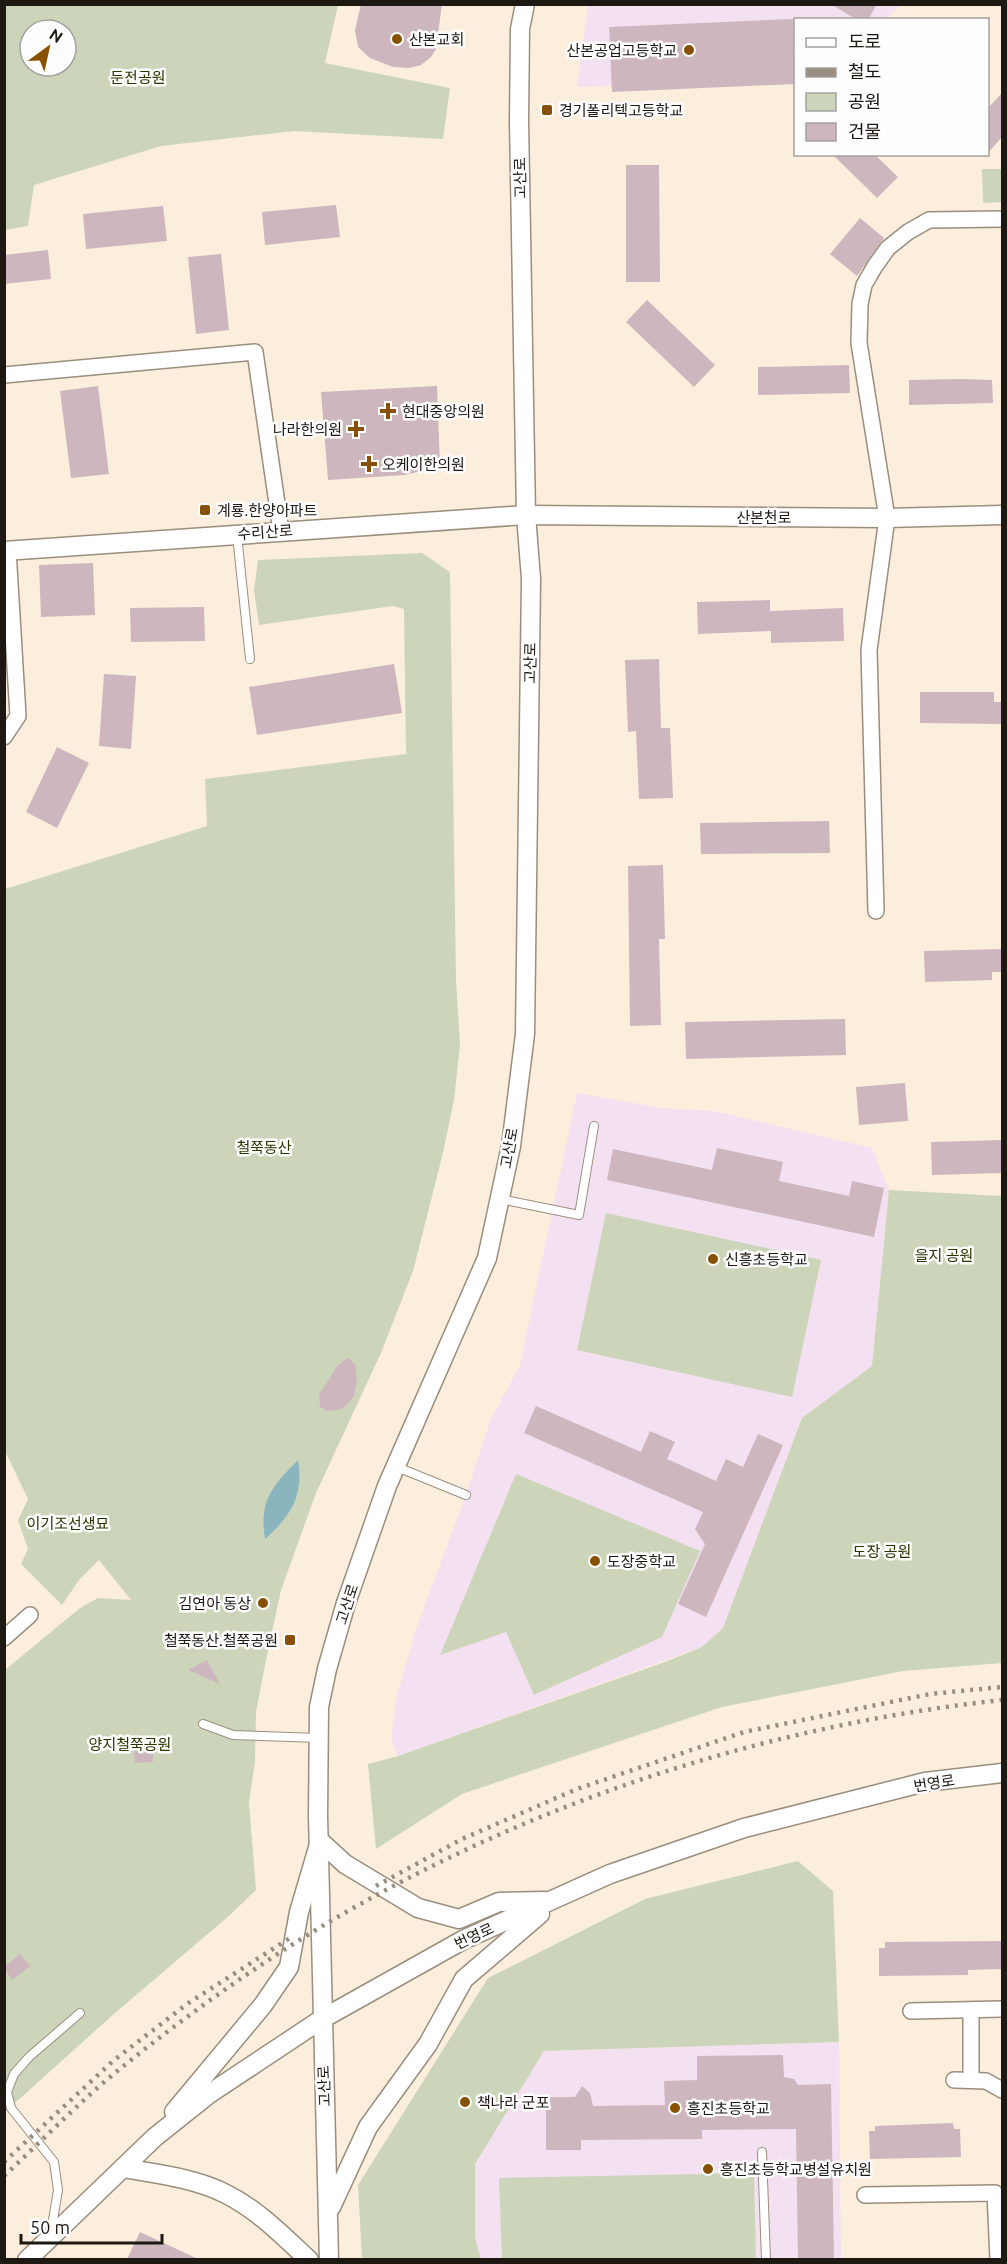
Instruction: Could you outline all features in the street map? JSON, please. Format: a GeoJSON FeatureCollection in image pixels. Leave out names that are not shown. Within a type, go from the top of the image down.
{"type":"FeatureCollection","features":[{"type":"Feature","properties":{"kind":"street","name":"고산로"},"geometry":{"type":"LineString","coordinates":[[329,2259],[322,2019],[319,1707],[327,1669],[346,1603],[395,1466],[487,1258],[511,1146],[525,1035],[531,579],[526,515],[519,121],[520,29],[525,4]]}},
{"type":"Feature","properties":{"kind":"street"},"geometry":{"type":"LineString","coordinates":[[876,911],[869,650],[887,518],[860,343],[860,304],[864,285],[888,248],[908,232],[929,220],[1002,219]]}},
{"type":"Feature","properties":{"kind":"street"},"geometry":{"type":"LineString","coordinates":[[4,375],[255,352],[281,531]]}},
{"type":"Feature","properties":{"kind":"street","name":"산본천로"},"geometry":{"type":"LineString","coordinates":[[526,515],[887,518],[1002,515]]}},
{"type":"Feature","properties":{"kind":"street","name":"수리산로"},"geometry":{"type":"LineString","coordinates":[[6,550],[281,531],[424,524],[526,515]]}},
{"type":"Feature","properties":{"kind":"street"},"geometry":{"type":"LineString","coordinates":[[4,737],[18,716],[6,550]]}},
{"type":"Feature","properties":{"kind":"street"},"geometry":{"type":"LineString","coordinates":[[4,1638],[30,1615]]}},
{"type":"Feature","properties":{"kind":"street","name":"번영로"},"geometry":{"type":"LineString","coordinates":[[27,2259],[155,2137],[209,2094],[322,2019],[463,1940],[555,1901],[610,1874],[744,1828],[925,1782],[1002,1773]]}},
{"type":"Feature","properties":{"kind":"street"},"geometry":{"type":"LineString","coordinates":[[155,2137],[263,2005],[289,1967],[299,1912],[320,1841],[345,1864],[418,1908],[459,1919],[499,1902],[555,1901]]}},
{"type":"Feature","properties":{"kind":"street"},"geometry":{"type":"LineString","coordinates":[[329,2211],[368,2127],[428,2044],[464,1979],[555,1901]]}},
{"type":"Feature","properties":{"kind":"street"},"geometry":{"type":"LineString","coordinates":[[911,2011],[1002,2009]]}},
{"type":"Feature","properties":{"kind":"street"},"geometry":{"type":"LineString","coordinates":[[971,2010],[971,2079]]}},
{"type":"Feature","properties":{"kind":"street"},"geometry":{"type":"LineString","coordinates":[[954,2080],[986,2081],[1002,2090]]}},
{"type":"Feature","properties":{"kind":"street"},"geometry":{"type":"LineString","coordinates":[[123,2168],[186,2180],[225,2193],[264,2218],[309,2259]]}},
{"type":"Feature","properties":{"kind":"street"},"geometry":{"type":"LineString","coordinates":[[865,2195],[995,2193],[998,2259]]}},
{"type":"Feature","properties":{"kind":"lane"},"geometry":{"type":"LineString","coordinates":[[237,534],[250,659]]}},
{"type":"Feature","properties":{"kind":"lane"},"geometry":{"type":"LineString","coordinates":[[500,1199],[579,1215],[594,1126]]}},
{"type":"Feature","properties":{"kind":"lane"},"geometry":{"type":"LineString","coordinates":[[395,1466],[466,1495]]}},
{"type":"Feature","properties":{"kind":"lane"},"geometry":{"type":"LineString","coordinates":[[203,1724],[233,1736],[320,1738]]}},
{"type":"Feature","properties":{"kind":"lane"},"geometry":{"type":"LineString","coordinates":[[50,2238],[58,2190],[54,2162],[11,2108],[7,2092],[14,2074],[29,2057],[80,2013]]}},
{"type":"Feature","properties":{"kind":"lane"},"geometry":{"type":"LineString","coordinates":[[762,2152],[766,2259]]}},
{"type":"Feature","properties":{"kind":"shaded area","name":"산본공업고등학교"},"geometry":{"type":"Polygon","coordinates":[[[588,5],[900,5],[887,18],[794,18],[794,80],[577,87],[588,5]]]}},
{"type":"Feature","properties":{"kind":"shaded area"},"geometry":{"type":"Polygon","coordinates":[[[577,1093],[662,1108],[714,1111],[872,1148],[889,1190],[872,1366],[802,1418],[723,1628],[702,1647],[398,1756],[391,1739],[396,1699],[416,1629],[466,1495],[490,1421],[520,1365],[577,1093]]]}},
{"type":"Feature","properties":{"kind":"shaded area","name":"흥진초등학교"},"geometry":{"type":"Polygon","coordinates":[[[839,2042],[841,2259],[481,2259],[475,2237],[475,2164],[544,2051],[839,2042]]]}},
{"type":"Feature","properties":{"kind":"green space","name":"둔전공원"},"geometry":{"type":"Polygon","coordinates":[[[5,4],[338,5],[325,63],[450,88],[443,139],[294,131],[161,146],[34,185],[28,226],[5,230],[5,4]]]}},
{"type":"Feature","properties":{"kind":"green space"},"geometry":{"type":"Polygon","coordinates":[[[982,169],[1002,169],[1002,202],[983,203],[982,169]]]}},
{"type":"Feature","properties":{"kind":"green space"},"geometry":{"type":"Polygon","coordinates":[[[422,553],[450,572],[456,980],[460,1045],[454,1100],[413,1271],[381,1353],[316,1493],[281,1590],[256,1712],[255,1762],[249,1802],[256,1890],[5,2112],[5,1670],[80,1608],[98,1598],[131,1600],[99,1560],[79,1580],[62,1605],[21,1564],[28,1549],[18,1520],[28,1499],[5,1451],[5,889],[207,826],[205,779],[406,754],[404,609],[393,606],[259,625],[254,590],[258,560],[422,553]]]}},
{"type":"Feature","properties":{"kind":"green space","name":"도장 공원"},"geometry":{"type":"Polygon","coordinates":[[[889,1190],[1002,1196],[1002,1663],[903,1671],[722,1707],[462,1794],[376,1849],[368,1764],[398,1756],[665,1662],[702,1647],[723,1628],[802,1418],[872,1366],[889,1190]]]}},
{"type":"Feature","properties":{"kind":"green space"},"geometry":{"type":"Polygon","coordinates":[[[606,1213],[821,1260],[792,1397],[577,1350],[606,1213]]]}},
{"type":"Feature","properties":{"kind":"green space"},"geometry":{"type":"Polygon","coordinates":[[[516,1474],[700,1551],[662,1637],[534,1695],[506,1632],[440,1655],[516,1474]]]}},
{"type":"Feature","properties":{"kind":"green space"},"geometry":{"type":"Polygon","coordinates":[[[798,1861],[833,1891],[839,2042],[544,2051],[475,2164],[475,2237],[481,2259],[362,2259],[358,2185],[488,1978],[645,1899],[798,1861]]]}},
{"type":"Feature","properties":{"kind":"green space"},"geometry":{"type":"Polygon","coordinates":[[[754,2173],[756,2259],[502,2259],[499,2178],[754,2173]]]}},
{"type":"Feature","properties":{"kind":"water"},"geometry":{"type":"Polygon","coordinates":[[[298,1460],[299,1484],[294,1504],[282,1522],[265,1539],[266,1504],[281,1478],[298,1460]]]}},
{"type":"Feature","properties":{"kind":"building","name":"산본교회"},"geometry":{"type":"Polygon","coordinates":[[[361,4],[442,4],[436,49],[431,57],[421,65],[409,68],[393,67],[370,58],[358,47],[355,30],[361,4]]]}},
{"type":"Feature","properties":{"kind":"building"},"geometry":{"type":"Polygon","coordinates":[[[831,4],[877,4],[869,18],[854,18],[831,4]]]}},
{"type":"Feature","properties":{"kind":"building"},"geometry":{"type":"Polygon","coordinates":[[[793,19],[794,84],[612,92],[609,27],[793,19]]]}},
{"type":"Feature","properties":{"kind":"building"},"geometry":{"type":"Polygon","coordinates":[[[1002,93],[1002,137],[989,152],[989,107],[1002,93]]]}},
{"type":"Feature","properties":{"kind":"building"},"geometry":{"type":"Polygon","coordinates":[[[834,156],[876,156],[898,177],[877,198],[834,156]]]}},
{"type":"Feature","properties":{"kind":"building"},"geometry":{"type":"Polygon","coordinates":[[[626,165],[659,165],[660,282],[626,282],[626,165]]]}},
{"type":"Feature","properties":{"kind":"building"},"geometry":{"type":"Polygon","coordinates":[[[336,205],[340,237],[265,245],[262,212],[336,205]]]}},
{"type":"Feature","properties":{"kind":"building"},"geometry":{"type":"Polygon","coordinates":[[[163,206],[167,241],[86,249],[83,214],[163,206]]]}},
{"type":"Feature","properties":{"kind":"building"},"geometry":{"type":"Polygon","coordinates":[[[860,218],[884,238],[857,276],[830,254],[860,218]]]}},
{"type":"Feature","properties":{"kind":"building"},"geometry":{"type":"Polygon","coordinates":[[[48,250],[51,279],[4,284],[4,255],[48,250]]]}},
{"type":"Feature","properties":{"kind":"building"},"geometry":{"type":"Polygon","coordinates":[[[221,254],[229,330],[196,334],[188,257],[221,254]]]}},
{"type":"Feature","properties":{"kind":"building"},"geometry":{"type":"Polygon","coordinates":[[[647,300],[715,365],[694,387],[626,322],[647,300]]]}},
{"type":"Feature","properties":{"kind":"building"},"geometry":{"type":"Polygon","coordinates":[[[849,365],[850,393],[758,395],[758,367],[849,365]]]}},
{"type":"Feature","properties":{"kind":"building"},"geometry":{"type":"Polygon","coordinates":[[[909,380],[992,380],[993,403],[909,405],[909,380]]]}},
{"type":"Feature","properties":{"kind":"building"},"geometry":{"type":"Polygon","coordinates":[[[98,386],[109,474],[71,478],[60,391],[98,386]]]}},
{"type":"Feature","properties":{"kind":"building"},"geometry":{"type":"Polygon","coordinates":[[[437,386],[440,466],[405,475],[328,480],[321,392],[437,386]]]}},
{"type":"Feature","properties":{"kind":"building"},"geometry":{"type":"Polygon","coordinates":[[[93,563],[95,615],[41,617],[39,565],[93,563]]]}},
{"type":"Feature","properties":{"kind":"building"},"geometry":{"type":"Polygon","coordinates":[[[770,600],[770,611],[843,608],[844,641],[771,643],[771,631],[698,634],[697,602],[770,600]]]}},
{"type":"Feature","properties":{"kind":"building"},"geometry":{"type":"Polygon","coordinates":[[[204,607],[205,641],[131,642],[130,608],[204,607]]]}},
{"type":"Feature","properties":{"kind":"building"},"geometry":{"type":"Polygon","coordinates":[[[659,659],[661,728],[670,728],[673,798],[639,799],[636,731],[628,732],[625,660],[659,659]]]}},
{"type":"Feature","properties":{"kind":"building"},"geometry":{"type":"Polygon","coordinates":[[[394,664],[402,713],[257,735],[249,687],[394,664]]]}},
{"type":"Feature","properties":{"kind":"building"},"geometry":{"type":"Polygon","coordinates":[[[104,674],[136,676],[131,749],[99,746],[104,674]]]}},
{"type":"Feature","properties":{"kind":"building"},"geometry":{"type":"Polygon","coordinates":[[[920,692],[994,692],[994,702],[1002,702],[1002,724],[920,723],[920,692]]]}},
{"type":"Feature","properties":{"kind":"building"},"geometry":{"type":"Polygon","coordinates":[[[57,747],[89,763],[57,828],[26,812],[57,747]]]}},
{"type":"Feature","properties":{"kind":"building"},"geometry":{"type":"Polygon","coordinates":[[[829,821],[830,853],[701,854],[700,823],[829,821]]]}},
{"type":"Feature","properties":{"kind":"building"},"geometry":{"type":"Polygon","coordinates":[[[663,865],[665,939],[659,939],[661,1025],[630,1026],[628,866],[663,865]]]}},
{"type":"Feature","properties":{"kind":"building"},"geometry":{"type":"Polygon","coordinates":[[[1002,949],[1002,972],[992,972],[992,980],[925,982],[924,951],[1002,949]]]}},
{"type":"Feature","properties":{"kind":"building"},"geometry":{"type":"Polygon","coordinates":[[[845,1019],[846,1055],[686,1059],[685,1022],[845,1019]]]}},
{"type":"Feature","properties":{"kind":"building"},"geometry":{"type":"Polygon","coordinates":[[[905,1083],[908,1121],[859,1125],[856,1087],[905,1083]]]}},
{"type":"Feature","properties":{"kind":"building"},"geometry":{"type":"Polygon","coordinates":[[[1002,1140],[1002,1173],[932,1175],[931,1142],[1002,1140]]]}},
{"type":"Feature","properties":{"kind":"building"},"geometry":{"type":"Polygon","coordinates":[[[717,1148],[783,1162],[779,1181],[849,1196],[852,1181],[884,1188],[874,1237],[607,1180],[613,1149],[712,1170],[717,1148]]]}},
{"type":"Feature","properties":{"kind":"building"},"geometry":{"type":"Polygon","coordinates":[[[348,1358],[355,1364],[357,1381],[354,1397],[342,1409],[327,1411],[320,1407],[319,1395],[338,1365],[348,1358]]]}},
{"type":"Feature","properties":{"kind":"building"},"geometry":{"type":"Polygon","coordinates":[[[536,1406],[641,1452],[650,1431],[675,1442],[667,1459],[716,1481],[726,1459],[743,1467],[758,1434],[783,1445],[706,1617],[678,1604],[705,1544],[695,1529],[703,1512],[524,1433],[536,1406]]]}},
{"type":"Feature","properties":{"kind":"building"},"geometry":{"type":"Polygon","coordinates":[[[207,1660],[220,1684],[188,1670],[207,1660]]]}},
{"type":"Feature","properties":{"kind":"building"},"geometry":{"type":"Polygon","coordinates":[[[153,1746],[153,1762],[135,1763],[134,1747],[153,1746]]]}},
{"type":"Feature","properties":{"kind":"building"},"geometry":{"type":"Polygon","coordinates":[[[1002,1941],[1002,1969],[968,1970],[968,1975],[879,1976],[879,1948],[885,1948],[885,1942],[1002,1941]]]}},
{"type":"Feature","properties":{"kind":"building"},"geometry":{"type":"Polygon","coordinates":[[[20,1954],[30,1966],[12,1980],[4,1967],[20,1954]]]}},
{"type":"Feature","properties":{"kind":"building","name":"흥진초등학교"},"geometry":{"type":"Polygon","coordinates":[[[783,2055],[784,2077],[794,2079],[798,2085],[831,2084],[834,2259],[798,2259],[796,2129],[702,2130],[702,2139],[581,2140],[581,2150],[546,2150],[546,2097],[575,2097],[582,2086],[590,2093],[593,2106],[665,2105],[664,2081],[697,2080],[697,2056],[783,2055]]]}},
{"type":"Feature","properties":{"kind":"building"},"geometry":{"type":"Polygon","coordinates":[[[953,2123],[954,2129],[960,2129],[961,2157],[870,2159],[869,2131],[875,2131],[875,2126],[953,2123]]]}},
{"type":"Feature","properties":{"kind":"building"},"geometry":{"type":"Polygon","coordinates":[[[140,2232],[198,2259],[127,2259],[140,2232]]]}},
{"type":"Feature","properties":{"kind":"railway"},"geometry":{"type":"LineString","coordinates":[[376,1886],[462,1839],[577,1789],[744,1732],[930,1694],[1002,1687]]}},
{"type":"Feature","properties":{"kind":"railway"},"geometry":{"type":"LineString","coordinates":[[4,2176],[106,2081],[209,2001],[332,1920],[438,1863],[515,1828],[673,1769],[836,1726],[919,1711],[1002,1700]]}},
{"type":"Feature","properties":{"kind":"railway"},"geometry":{"type":"LineString","coordinates":[[4,2162],[113,2061],[187,2004],[293,1936]]}},
{"type":"Feature","properties":{"kind":"place","name":"산본교회"},"geometry":{"type":"Point","coordinates":[397,39]}},
{"type":"Feature","properties":{"kind":"place","name":"산본공업고등학교"},"geometry":{"type":"Point","coordinates":[689,50]}},
{"type":"Feature","properties":{"kind":"place","name":"경기폴리텍고등학교"},"geometry":{"type":"Point","coordinates":[547,110]}},
{"type":"Feature","properties":{"kind":"place","name":"현대중앙의원"},"geometry":{"type":"Point","coordinates":[388,411]}},
{"type":"Feature","properties":{"kind":"place","name":"나라한의원"},"geometry":{"type":"Point","coordinates":[356,429]}},
{"type":"Feature","properties":{"kind":"place","name":"오케이한의원"},"geometry":{"type":"Point","coordinates":[369,464]}},
{"type":"Feature","properties":{"kind":"place","name":"계룡.한양아파트"},"geometry":{"type":"Point","coordinates":[205,510]}},
{"type":"Feature","properties":{"kind":"place","name":"신흥초등학교"},"geometry":{"type":"Point","coordinates":[713,1259]}},
{"type":"Feature","properties":{"kind":"place","name":"도장중학교"},"geometry":{"type":"Point","coordinates":[595,1561]}},
{"type":"Feature","properties":{"kind":"place","name":"김연아 동상"},"geometry":{"type":"Point","coordinates":[263,1603]}},
{"type":"Feature","properties":{"kind":"place","name":"철쭉동산.철쭉공원"},"geometry":{"type":"Point","coordinates":[290,1640]}},
{"type":"Feature","properties":{"kind":"place","name":"책나라 군포"},"geometry":{"type":"Point","coordinates":[465,2102]}},
{"type":"Feature","properties":{"kind":"place","name":"흥진초등학교"},"geometry":{"type":"Point","coordinates":[675,2108]}},
{"type":"Feature","properties":{"kind":"place","name":"흥진초등학교병설유치원"},"geometry":{"type":"Point","coordinates":[708,2169]}},
{"type":"Feature","properties":{"kind":"park label","name":"철쭉동산"},"geometry":{"type":"Point","coordinates":[264,1147]}},
{"type":"Feature","properties":{"kind":"park label","name":"을지 공원"},"geometry":{"type":"Point","coordinates":[944,1255]}},
{"type":"Feature","properties":{"kind":"park label","name":"이기조선생묘"},"geometry":{"type":"Point","coordinates":[68,1523]}},
{"type":"Feature","properties":{"kind":"park label","name":"양지철쭉공원"},"geometry":{"type":"Point","coordinates":[130,1744]}}]}
